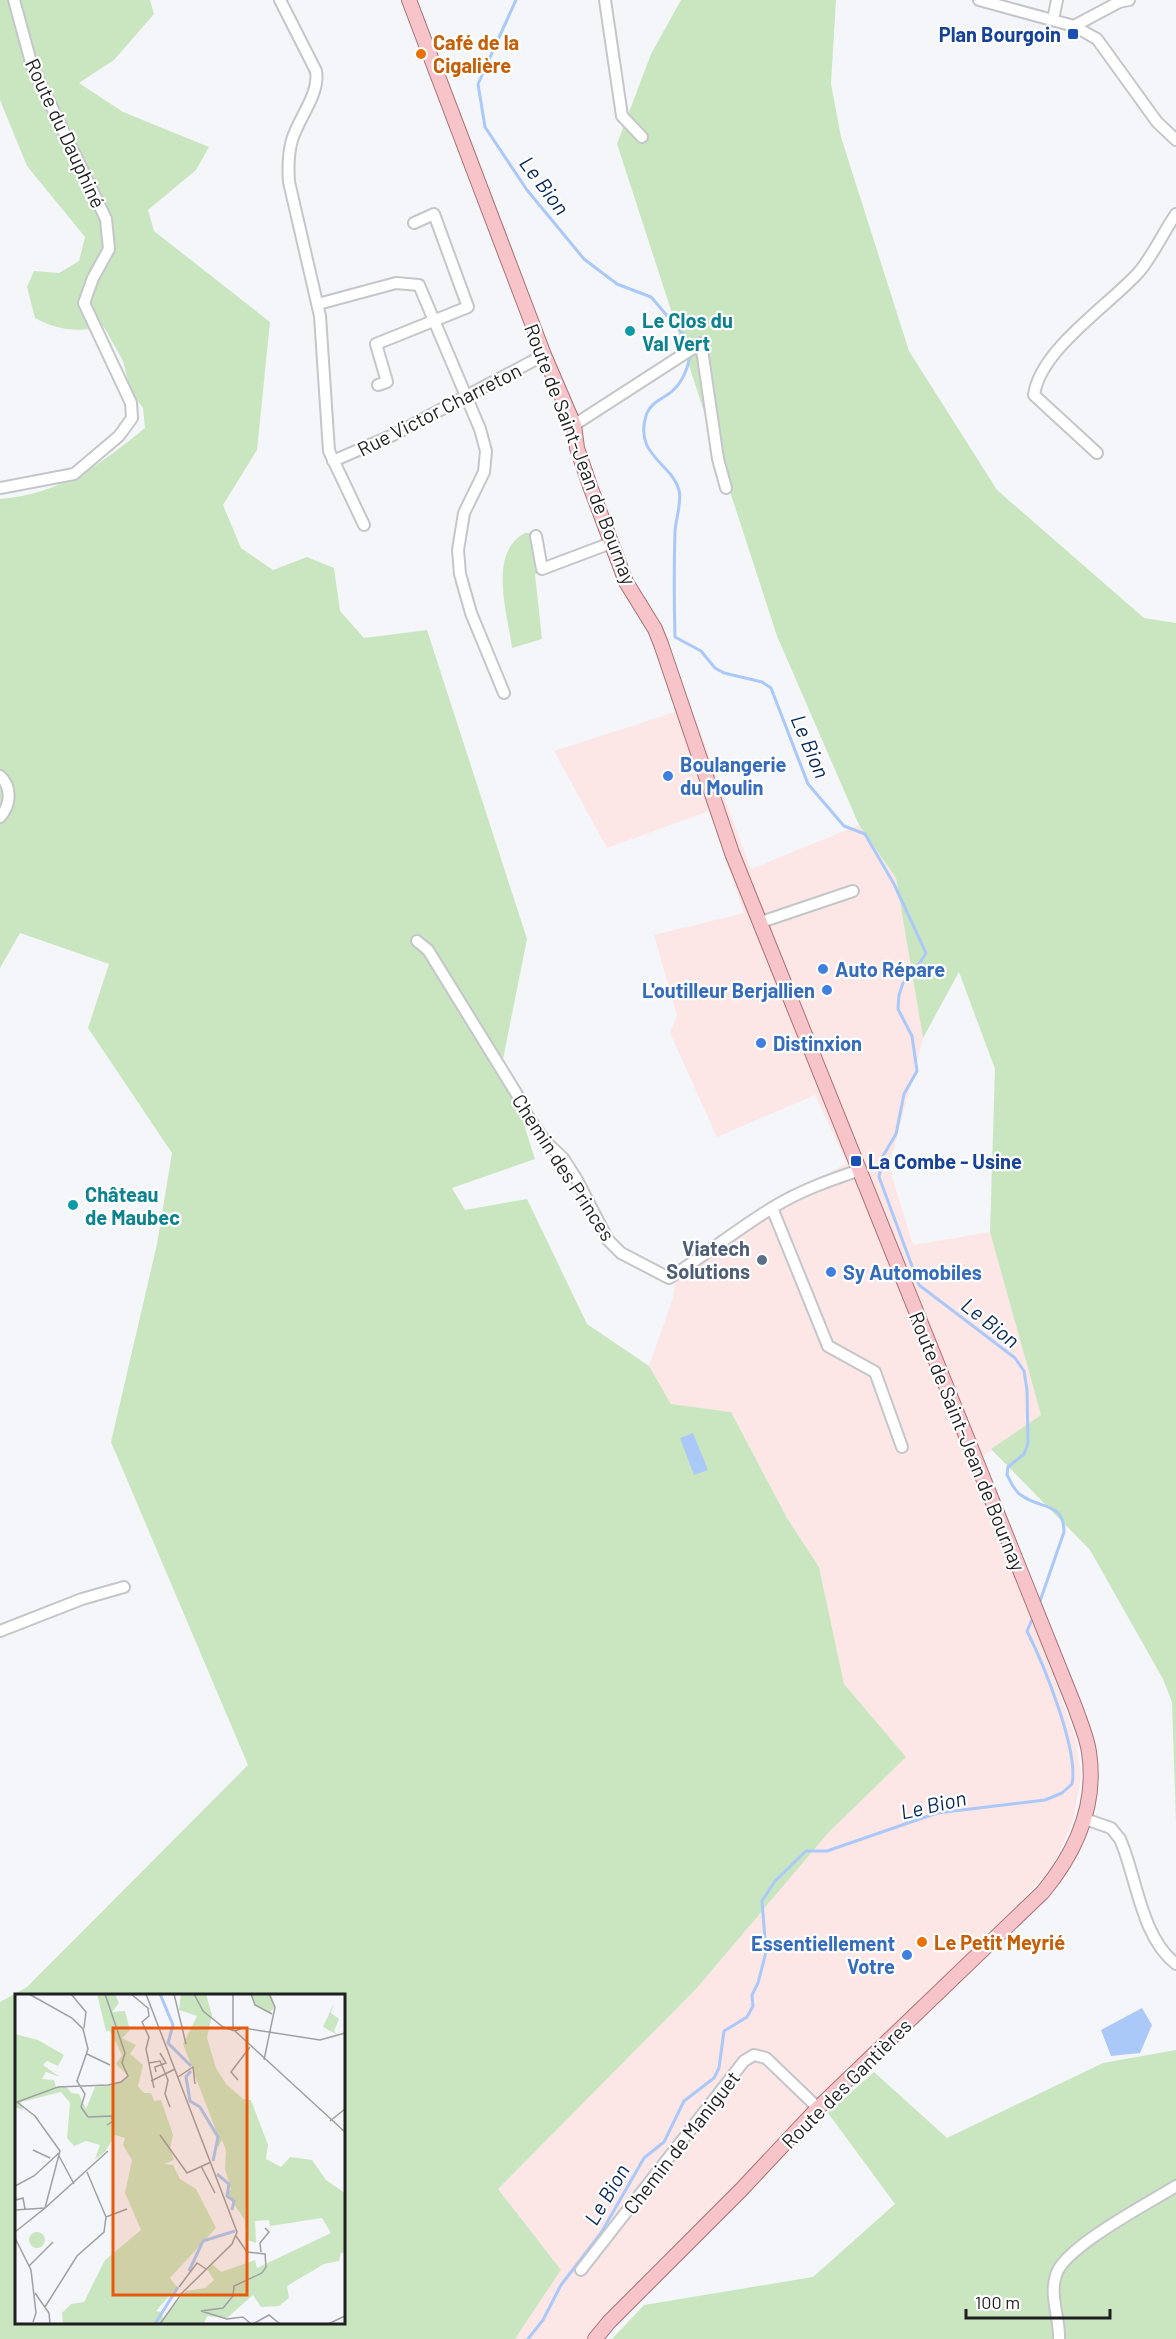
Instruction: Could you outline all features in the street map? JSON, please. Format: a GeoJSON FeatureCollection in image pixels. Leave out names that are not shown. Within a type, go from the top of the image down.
{"type":"FeatureCollection","features":[{"type":"Feature","properties":{"kind":"main road","name":"Route de Saint-Jean de Bournay"},"geometry":{"type":"LineString","coordinates":[[409,0],[544,355],[574,425],[577,448],[626,582],[655,629],[732,853],[1075,1707]]}},
{"type":"Feature","properties":{"kind":"main road","name":"Route des Gantières"},"geometry":{"type":"LineString","coordinates":[[595,2339],[818,2108],[1043,1892],[1063,1868],[1085,1820],[1091,1785],[1089,1750],[1075,1707]]}},
{"type":"Feature","properties":{"kind":"street","name":"Route du Dauphiné"},"geometry":{"type":"LineString","coordinates":[[0,488],[74,474],[119,436],[132,418],[131,403],[84,303],[93,278],[109,249],[106,219],[32,66],[14,0]]}},
{"type":"Feature","properties":{"kind":"street"},"geometry":{"type":"LineString","coordinates":[[280,0],[316,71],[318,82],[296,129],[288,162],[289,182],[318,304],[328,451],[364,525]]}},
{"type":"Feature","properties":{"kind":"street"},"geometry":{"type":"LineString","coordinates":[[605,0],[622,116],[642,137]]}},
{"type":"Feature","properties":{"kind":"street"},"geometry":{"type":"LineString","coordinates":[[979,0],[1074,26],[1097,39],[1157,122],[1176,140]]}},
{"type":"Feature","properties":{"kind":"street"},"geometry":{"type":"LineString","coordinates":[[1053,20],[1057,0]]}},
{"type":"Feature","properties":{"kind":"street"},"geometry":{"type":"LineString","coordinates":[[1074,26],[1119,2],[1130,0]]}},
{"type":"Feature","properties":{"kind":"street"},"geometry":{"type":"LineString","coordinates":[[378,385],[387,382],[376,344],[468,307],[434,214],[414,223]]}},
{"type":"Feature","properties":{"kind":"street"},"geometry":{"type":"LineString","coordinates":[[1097,453],[1034,396],[1036,382],[1047,363],[1103,305],[1139,272],[1176,214]]}},
{"type":"Feature","properties":{"kind":"street"},"geometry":{"type":"LineString","coordinates":[[318,304],[396,284],[419,285],[467,396],[486,451],[484,472],[464,513],[458,550],[460,574],[471,613],[504,693]]}},
{"type":"Feature","properties":{"kind":"street"},"geometry":{"type":"LineString","coordinates":[[574,425],[701,343],[718,459],[726,488]]}},
{"type":"Feature","properties":{"kind":"street","name":"Rue Victor Charreton"},"geometry":{"type":"LineString","coordinates":[[333,461],[393,435],[544,355]]}},
{"type":"Feature","properties":{"kind":"street"},"geometry":{"type":"LineString","coordinates":[[536,536],[542,569],[611,543]]}},
{"type":"Feature","properties":{"kind":"street"},"geometry":{"type":"LineString","coordinates":[[0,776],[7,783],[9,790],[7,805],[0,817]]}},
{"type":"Feature","properties":{"kind":"street"},"geometry":{"type":"LineString","coordinates":[[761,922],[853,891]]}},
{"type":"Feature","properties":{"kind":"street","name":"Chemin des Princes"},"geometry":{"type":"LineString","coordinates":[[417,941],[428,950],[521,1101],[527,1115],[545,1141],[562,1158],[608,1240],[621,1254],[669,1278],[718,1247],[772,1208],[832,1179],[860,1170]]}},
{"type":"Feature","properties":{"kind":"street"},"geometry":{"type":"LineString","coordinates":[[772,1208],[828,1346],[875,1372],[902,1447]]}},
{"type":"Feature","properties":{"kind":"street"},"geometry":{"type":"LineString","coordinates":[[0,1631],[82,1599],[124,1587]]}},
{"type":"Feature","properties":{"kind":"street"},"geometry":{"type":"LineString","coordinates":[[1085,1820],[1110,1828],[1120,1839],[1154,1940],[1167,1957],[1176,1964]]}},
{"type":"Feature","properties":{"kind":"street","name":"Chemin de Maniguet"},"geometry":{"type":"LineString","coordinates":[[581,2270],[744,2061],[754,2055],[766,2058],[818,2108]]}},
{"type":"Feature","properties":{"kind":"street"},"geometry":{"type":"LineString","coordinates":[[1059,2339],[1054,2295],[1055,2276],[1062,2262],[1129,2213],[1176,2186]]}},
{"type":"Feature","properties":{"kind":"shaded area"},"geometry":{"type":"Polygon","coordinates":[[[691,707],[751,869],[859,825],[896,878],[923,1038],[889,1167],[913,1245],[990,1232],[1041,1415],[982,1457],[1029,1610],[1076,1739],[1081,1776],[1073,1821],[1052,1868],[959,1967],[757,2163],[588,2339],[515,2339],[561,2270],[498,2189],[696,1989],[828,1833],[905,1757],[844,1684],[819,1567],[787,1518],[731,1412],[671,1404],[649,1366],[673,1298],[676,1275],[762,1211],[847,1163],[815,1095],[717,1137],[670,1033],[677,1015],[654,935],[744,913],[709,811],[607,848],[554,751],[691,707]]]}},
{"type":"Feature","properties":{"kind":"green space"},"geometry":{"type":"Polygon","coordinates":[[[0,0],[150,0],[154,14],[114,60],[79,83],[123,112],[209,147],[196,170],[148,210],[154,231],[270,322],[257,450],[223,505],[241,548],[273,570],[307,557],[334,568],[340,611],[364,638],[427,630],[527,939],[503,1059],[535,1159],[452,1188],[465,1210],[527,1199],[587,1324],[649,1366],[671,1404],[731,1412],[787,1518],[819,1567],[844,1684],[906,1757],[828,1833],[696,1989],[498,2189],[561,2270],[515,2339],[0,2339],[0,2002],[27,1987],[248,1765],[111,1442],[157,1244],[172,1153],[88,1028],[109,964],[20,933],[0,968],[0,499],[42,491],[78,476],[112,454],[145,428],[143,408],[130,390],[123,361],[104,327],[86,330],[69,329],[52,326],[35,318],[27,287],[34,271],[59,273],[79,261],[85,237],[27,166],[0,100],[0,0]]]}},
{"type":"Feature","properties":{"kind":"green space"},"geometry":{"type":"Polygon","coordinates":[[[681,0],[836,0],[831,84],[841,137],[909,351],[997,490],[1144,618],[1176,623],[1176,1823],[1172,1702],[1163,1679],[1090,1550],[991,1449],[1041,1415],[990,1232],[995,1069],[959,972],[923,1038],[896,878],[859,825],[777,636],[617,144],[651,54],[681,0]]]}},
{"type":"Feature","properties":{"kind":"green space"},"geometry":{"type":"Polygon","coordinates":[[[525,533],[533,533],[541,572],[535,574],[542,639],[512,648],[504,602],[503,569],[506,555],[513,542],[525,533]]]}},
{"type":"Feature","properties":{"kind":"green space"},"geometry":{"type":"Polygon","coordinates":[[[1176,2050],[1176,2339],[612,2339],[644,2305],[813,2277],[895,2204],[828,2113],[874,2072],[947,2138],[1103,2063],[1176,2050]]]}},
{"type":"Feature","properties":{"kind":"water"},"geometry":{"type":"Polygon","coordinates":[[[693,1433],[708,1470],[694,1475],[680,1438],[693,1433]]]}},
{"type":"Feature","properties":{"kind":"water"},"geometry":{"type":"Polygon","coordinates":[[[1142,2008],[1152,2025],[1140,2053],[1111,2056],[1101,2030],[1142,2008]]]}},
{"type":"Feature","properties":{"kind":"waterway","name":"Le Bion"},"geometry":{"type":"LineString","coordinates":[[516,0],[478,84],[485,127],[527,190],[584,259],[617,284],[651,297],[689,341]]}},
{"type":"Feature","properties":{"kind":"waterway","name":"Le Bion"},"geometry":{"type":"LineString","coordinates":[[690,356],[680,383],[651,407],[644,427],[649,449],[669,472],[680,495],[675,531],[675,637],[701,651],[715,668],[724,673],[762,682],[771,688],[808,784],[844,826],[865,834],[894,884],[926,953],[912,975],[903,983],[899,995],[898,1009],[912,1036],[917,1071],[904,1094],[896,1134],[883,1156],[879,1177],[919,1285],[1015,1358],[1024,1371],[1027,1390],[1028,1443],[1024,1454],[1008,1467],[1007,1475],[1013,1486],[1028,1500],[1050,1507],[1060,1515],[1064,1532],[1039,1604]]}},
{"type":"Feature","properties":{"kind":"waterway","name":"Le Bion"},"geometry":{"type":"LineString","coordinates":[[528,2339],[543,2320],[561,2285],[601,2233],[644,2158],[664,2142],[684,2101],[714,2078],[719,2068],[724,2031],[747,2017],[753,2006],[752,1995],[758,1983],[766,1952],[762,1901],[775,1881],[806,1851],[827,1851],[937,1813],[1045,1800],[1062,1793],[1072,1784],[1073,1769],[1065,1729],[1042,1664],[1027,1631],[1034,1615]]}},
{"type":"Feature","properties":{"kind":"place","name":"Plan Bourgoin"},"geometry":{"type":"Point","coordinates":[1073,34]}},
{"type":"Feature","properties":{"kind":"place","name":"Café de la Cigalière"},"geometry":{"type":"Point","coordinates":[421,54]}},
{"type":"Feature","properties":{"kind":"place","name":"Le Clos du Val Vert"},"geometry":{"type":"Point","coordinates":[630,331]}},
{"type":"Feature","properties":{"kind":"place","name":"Boulangerie du Moulin"},"geometry":{"type":"Point","coordinates":[668,776]}},
{"type":"Feature","properties":{"kind":"place","name":"Auto Répare"},"geometry":{"type":"Point","coordinates":[823,969]}},
{"type":"Feature","properties":{"kind":"place","name":"L'outilleur Berjallien"},"geometry":{"type":"Point","coordinates":[827,990]}},
{"type":"Feature","properties":{"kind":"place","name":"Distinxion"},"geometry":{"type":"Point","coordinates":[761,1043]}},
{"type":"Feature","properties":{"kind":"place","name":"La Combe - Usine"},"geometry":{"type":"Point","coordinates":[856,1161]}},
{"type":"Feature","properties":{"kind":"place","name":"Château de Maubec"},"geometry":{"type":"Point","coordinates":[73,1205]}},
{"type":"Feature","properties":{"kind":"place","name":"Viatech Solutions"},"geometry":{"type":"Point","coordinates":[762,1260]}},
{"type":"Feature","properties":{"kind":"place","name":"Sy Automobiles"},"geometry":{"type":"Point","coordinates":[831,1272]}},
{"type":"Feature","properties":{"kind":"place","name":"Le Petit Meyrié"},"geometry":{"type":"Point","coordinates":[922,1942]}},
{"type":"Feature","properties":{"kind":"place","name":"Essentiellement Votre"},"geometry":{"type":"Point","coordinates":[907,1955]}}]}
